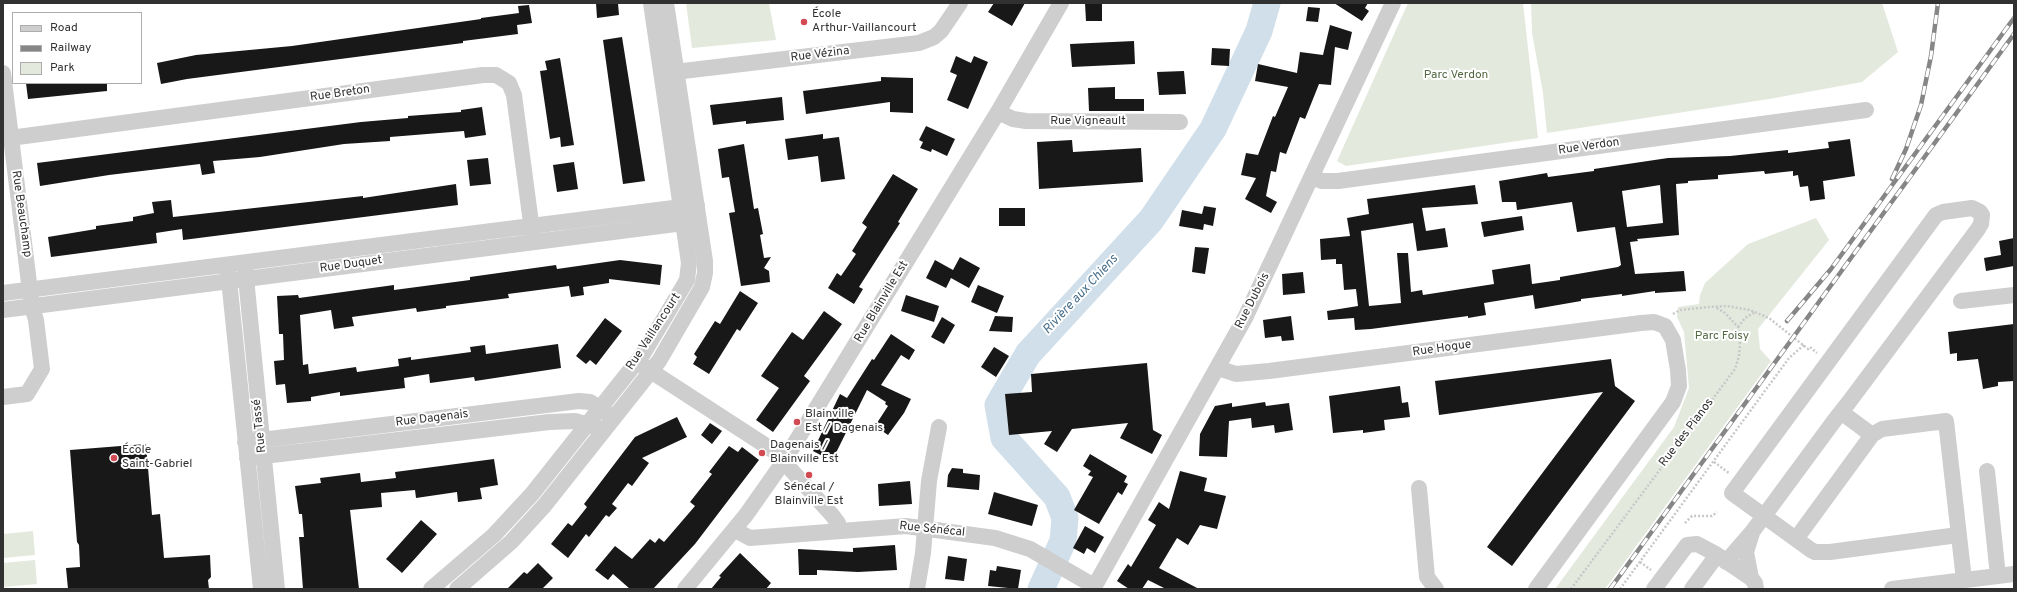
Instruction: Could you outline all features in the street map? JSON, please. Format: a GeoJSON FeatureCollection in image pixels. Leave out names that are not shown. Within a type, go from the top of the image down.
{"type":"FeatureCollection","features":[{"type":"Feature","properties":{"kind":"street","name":"Rue Vaillancourt"},"geometry":{"type":"LineString","coordinates":[[457,589],[522,531],[614,419],[650,372],[672,340],[698,294],[704,280],[706,267],[697,205],[669,73],[651,3]]}},
{"type":"Feature","properties":{"kind":"street","name":"Rue Vaillancourt"},"geometry":{"type":"LineString","coordinates":[[431,589],[513,516],[636,362],[655,334],[687,280],[689,263],[682,215],[669,73],[666,3]]}},
{"type":"Feature","properties":{"kind":"street","name":"Rue Vézina"},"geometry":{"type":"LineString","coordinates":[[669,73],[919,43],[934,37],[941,31],[960,3]]}},
{"type":"Feature","properties":{"kind":"street","name":"Rue Blainville Est"},"geometry":{"type":"LineString","coordinates":[[685,589],[735,530],[784,461],[998,112],[1061,3]]}},
{"type":"Feature","properties":{"kind":"street","name":"Rue Dubois"},"geometry":{"type":"LineString","coordinates":[[1094,588],[1218,368],[1259,289],[1393,3]]}},
{"type":"Feature","properties":{"kind":"street","name":"Rue Beauchamp"},"geometry":{"type":"LineString","coordinates":[[3,74],[10,138],[31,289],[32,307],[36,320],[42,369],[27,394],[3,397]]}},
{"type":"Feature","properties":{"kind":"street","name":"Rue Breton"},"geometry":{"type":"LineString","coordinates":[[10,138],[483,75],[496,75],[505,80],[514,95],[532,234]]}},
{"type":"Feature","properties":{"kind":"street","name":"Rue Verdon"},"geometry":{"type":"LineString","coordinates":[[1312,177],[1322,181],[1338,181],[1866,110]]}},
{"type":"Feature","properties":{"kind":"street","name":"Rue Vigneault"},"geometry":{"type":"LineString","coordinates":[[998,112],[1013,119],[1026,122],[1180,122]]}},
{"type":"Feature","properties":{"kind":"street","name":"Rue Duquet"},"geometry":{"type":"LineString","coordinates":[[3,292],[245,263],[532,234],[682,215],[697,205]]}},
{"type":"Feature","properties":{"kind":"street"},"geometry":{"type":"LineString","coordinates":[[1692,589],[1722,558],[1752,532],[1764,516],[1842,412],[1978,229],[1982,219],[1980,212],[1972,208],[1943,212],[1936,215],[1732,493],[1764,516],[1796,539],[1810,550],[1820,553],[1958,535]]}},
{"type":"Feature","properties":{"kind":"street","name":"Rue Duquet"},"geometry":{"type":"LineString","coordinates":[[682,215],[699,221]]}},
{"type":"Feature","properties":{"kind":"street","name":"Rue Duquet"},"geometry":{"type":"LineString","coordinates":[[3,310],[246,279],[532,234]]}},
{"type":"Feature","properties":{"kind":"street","name":"Rue Tassé"},"geometry":{"type":"LineString","coordinates":[[245,263],[277,589]]}},
{"type":"Feature","properties":{"kind":"street","name":"Rue Tassé"},"geometry":{"type":"LineString","coordinates":[[227,265],[261,589]]}},
{"type":"Feature","properties":{"kind":"street"},"geometry":{"type":"LineString","coordinates":[[1961,301],[2014,294]]}},
{"type":"Feature","properties":{"kind":"street","name":"Rue Hogue"},"geometry":{"type":"LineString","coordinates":[[1218,368],[1236,374],[1262,372],[1641,322],[1654,322],[1664,326],[1673,340],[1676,355],[1679,382],[1676,396],[1658,424],[1536,589]]}},
{"type":"Feature","properties":{"kind":"street"},"geometry":{"type":"LineString","coordinates":[[636,362],[774,451],[835,519],[838,531]]}},
{"type":"Feature","properties":{"kind":"street","name":"Rue Dagenais"},"geometry":{"type":"LineString","coordinates":[[245,442],[579,401],[590,402],[614,419]]}},
{"type":"Feature","properties":{"kind":"street"},"geometry":{"type":"LineString","coordinates":[[1842,412],[1872,435]]}},
{"type":"Feature","properties":{"kind":"street","name":"Rue Dagenais"},"geometry":{"type":"LineString","coordinates":[[247,458],[549,422],[575,421],[588,423],[603,432]]}},
{"type":"Feature","properties":{"kind":"street"},"geometry":{"type":"LineString","coordinates":[[1796,539],[1872,435],[1882,429],[1946,421],[1959,523],[1958,535],[1964,580]]}},
{"type":"Feature","properties":{"kind":"street"},"geometry":{"type":"LineString","coordinates":[[917,589],[923,553],[924,527],[939,427]]}},
{"type":"Feature","properties":{"kind":"street"},"geometry":{"type":"LineString","coordinates":[[1987,471],[1998,576]]}},
{"type":"Feature","properties":{"kind":"street"},"geometry":{"type":"LineString","coordinates":[[1419,488],[1427,577],[1436,589]]}},
{"type":"Feature","properties":{"kind":"street","name":"Rue Sénécal"},"geometry":{"type":"LineString","coordinates":[[735,530],[750,538],[897,526],[924,527],[1009,542],[1045,558],[1094,588]]}},
{"type":"Feature","properties":{"kind":"street"},"geometry":{"type":"LineString","coordinates":[[1752,532],[1746,552],[1754,584]]}},
{"type":"Feature","properties":{"kind":"street"},"geometry":{"type":"LineString","coordinates":[[1654,589],[1687,545],[1696,544],[1722,558],[1754,584]]}},
{"type":"Feature","properties":{"kind":"street"},"geometry":{"type":"LineString","coordinates":[[1892,589],[1925,587],[1964,580],[1982,583],[1998,576],[2014,574]]}},
{"type":"Feature","properties":{"kind":"path"},"geometry":{"type":"LineString","coordinates":[[1715,307],[1725,314],[1738,327],[1745,318],[1755,312]]}},
{"type":"Feature","properties":{"kind":"path"},"geometry":{"type":"LineString","coordinates":[[1674,313],[1688,309],[1715,307],[1733,307],[1755,312],[1769,318],[1808,349],[1810,347],[1822,356]]}},
{"type":"Feature","properties":{"kind":"path","name":"Rue des Pianos"},"geometry":{"type":"LineString","coordinates":[[1571,589],[1735,369],[1738,363],[1740,345],[1738,327]]}},
{"type":"Feature","properties":{"kind":"path"},"geometry":{"type":"LineString","coordinates":[[1620,589],[1789,358],[1804,345]]}},
{"type":"Feature","properties":{"kind":"path"},"geometry":{"type":"LineString","coordinates":[[1714,462],[1723,468]]}},
{"type":"Feature","properties":{"kind":"path"},"geometry":{"type":"LineString","coordinates":[[1685,523],[1692,516],[1712,516],[1717,512]]}},
{"type":"Feature","properties":{"kind":"path"},"geometry":{"type":"LineString","coordinates":[[1640,562],[1650,570]]}},
{"type":"Feature","properties":{"kind":"green space"},"geometry":{"type":"Polygon","coordinates":[[[686,3],[769,3],[776,40],[692,48],[686,3]]]}},
{"type":"Feature","properties":{"kind":"green space","name":"Parc Verdon"},"geometry":{"type":"Polygon","coordinates":[[[1408,3],[1523,3],[1538,138],[1346,166],[1337,161],[1408,3]]]}},
{"type":"Feature","properties":{"kind":"green space"},"geometry":{"type":"Polygon","coordinates":[[[1531,3],[1882,3],[1898,52],[1862,82],[1769,99],[1547,133],[1543,93],[1532,33],[1531,3]]]}},
{"type":"Feature","properties":{"kind":"green space","name":"Parc Foisy"},"geometry":{"type":"Polygon","coordinates":[[[1816,218],[1829,240],[1758,329],[1760,349],[1771,361],[1605,589],[1555,589],[1674,427],[1689,388],[1684,332],[1677,317],[1678,307],[1699,304],[1700,295],[1705,283],[1748,244],[1816,218]]]}},
{"type":"Feature","properties":{"kind":"green space"},"geometry":{"type":"Polygon","coordinates":[[[33,531],[35,555],[3,558],[3,534],[33,531]]]}},
{"type":"Feature","properties":{"kind":"green space"},"geometry":{"type":"Polygon","coordinates":[[[35,560],[37,584],[3,587],[3,563],[35,560]]]}},
{"type":"Feature","properties":{"kind":"building"},"geometry":{"type":"Polygon","coordinates":[[[596,3],[618,3],[619,15],[597,18],[596,3]]]}},
{"type":"Feature","properties":{"kind":"building"},"geometry":{"type":"Polygon","coordinates":[[[994,3],[1025,3],[1012,26],[988,12],[994,3]]]}},
{"type":"Feature","properties":{"kind":"building"},"geometry":{"type":"Polygon","coordinates":[[[1085,3],[1102,3],[1102,21],[1086,21],[1085,3]]]}},
{"type":"Feature","properties":{"kind":"building"},"geometry":{"type":"Polygon","coordinates":[[[1334,3],[1368,3],[1365,8],[1369,11],[1362,21],[1334,3]]]}},
{"type":"Feature","properties":{"kind":"building"},"geometry":{"type":"Polygon","coordinates":[[[529,5],[532,23],[517,25],[518,34],[463,41],[463,43],[187,79],[161,84],[157,63],[196,55],[292,46],[481,19],[519,13],[518,6],[529,5]]]}},
{"type":"Feature","properties":{"kind":"building"},"geometry":{"type":"Polygon","coordinates":[[[1308,7],[1320,8],[1318,22],[1306,21],[1308,7]]]}},
{"type":"Feature","properties":{"kind":"building"},"geometry":{"type":"Polygon","coordinates":[[[1330,25],[1352,32],[1348,50],[1335,47],[1331,85],[1319,84],[1305,119],[1300,117],[1286,154],[1280,152],[1276,172],[1271,171],[1266,196],[1277,202],[1271,213],[1245,199],[1256,178],[1241,175],[1246,153],[1258,155],[1273,116],[1275,117],[1288,87],[1255,81],[1258,64],[1297,73],[1300,52],[1323,55],[1330,25]]]}},
{"type":"Feature","properties":{"kind":"building"},"geometry":{"type":"Polygon","coordinates":[[[622,37],[645,181],[623,184],[603,40],[622,37]]]}},
{"type":"Feature","properties":{"kind":"building"},"geometry":{"type":"Polygon","coordinates":[[[1134,41],[1135,64],[1072,67],[1070,44],[1134,41]]]}},
{"type":"Feature","properties":{"kind":"building"},"geometry":{"type":"Polygon","coordinates":[[[1212,48],[1230,49],[1229,66],[1211,65],[1212,48]]]}},
{"type":"Feature","properties":{"kind":"building"},"geometry":{"type":"Polygon","coordinates":[[[956,56],[971,63],[974,56],[988,62],[968,109],[947,100],[957,75],[950,72],[956,56]]]}},
{"type":"Feature","properties":{"kind":"building"},"geometry":{"type":"Polygon","coordinates":[[[560,58],[574,145],[561,147],[560,137],[550,139],[540,71],[547,70],[545,61],[560,58]]]}},
{"type":"Feature","properties":{"kind":"building"},"geometry":{"type":"Polygon","coordinates":[[[1184,71],[1186,94],[1159,95],[1157,72],[1184,71]]]}},
{"type":"Feature","properties":{"kind":"building"},"geometry":{"type":"Polygon","coordinates":[[[881,77],[913,78],[913,113],[890,112],[890,102],[806,114],[803,91],[881,81],[881,77]]]}},
{"type":"Feature","properties":{"kind":"building"},"geometry":{"type":"Polygon","coordinates":[[[26,84],[107,84],[107,91],[28,99],[26,84]]]}},
{"type":"Feature","properties":{"kind":"building"},"geometry":{"type":"Polygon","coordinates":[[[1115,87],[1115,99],[1144,99],[1144,111],[1089,111],[1088,88],[1115,87]]]}},
{"type":"Feature","properties":{"kind":"building"},"geometry":{"type":"Polygon","coordinates":[[[782,97],[784,120],[746,124],[746,121],[713,125],[710,105],[782,97]]]}},
{"type":"Feature","properties":{"kind":"building"},"geometry":{"type":"Polygon","coordinates":[[[482,107],[486,135],[465,138],[464,131],[390,137],[390,141],[344,144],[260,157],[213,161],[215,173],[202,175],[200,164],[109,175],[40,186],[37,163],[361,122],[408,118],[408,116],[461,112],[461,110],[482,107]]]}},
{"type":"Feature","properties":{"kind":"building"},"geometry":{"type":"Polygon","coordinates":[[[926,126],[955,139],[947,156],[932,149],[931,152],[920,148],[923,142],[919,140],[926,126]]]}},
{"type":"Feature","properties":{"kind":"building"},"geometry":{"type":"Polygon","coordinates":[[[823,134],[823,139],[839,137],[845,179],[821,182],[818,156],[788,160],[785,139],[823,134]]]}},
{"type":"Feature","properties":{"kind":"building"},"geometry":{"type":"Polygon","coordinates":[[[1850,139],[1855,176],[1823,181],[1825,199],[1810,201],[1808,186],[1800,187],[1798,175],[1793,176],[1793,171],[1765,174],[1764,171],[1718,175],[1718,179],[1688,181],[1688,183],[1676,184],[1679,235],[1637,239],[1638,241],[1630,242],[1635,274],[1684,271],[1686,291],[1655,293],[1655,291],[1622,296],[1622,294],[1581,299],[1581,301],[1535,309],[1533,295],[1484,303],[1486,315],[1371,329],[1355,330],[1354,318],[1328,320],[1327,311],[1358,306],[1356,289],[1344,290],[1342,264],[1336,264],[1336,259],[1321,260],[1320,239],[1350,236],[1347,218],[1369,214],[1367,199],[1475,185],[1478,204],[1422,208],[1426,231],[1445,228],[1448,247],[1417,251],[1413,223],[1361,231],[1369,306],[1401,303],[1397,253],[1408,253],[1411,292],[1422,290],[1423,295],[1494,284],[1492,270],[1530,264],[1532,284],[1560,280],[1560,277],[1618,267],[1621,265],[1615,227],[1577,232],[1572,202],[1517,210],[1516,202],[1502,202],[1499,181],[1547,173],[1548,177],[1594,171],[1594,169],[1668,158],[1730,156],[1788,150],[1788,153],[1829,148],[1828,142],[1850,139]],[[1660,185],[1622,191],[1627,227],[1663,223],[1660,185]]]}},
{"type":"Feature","properties":{"kind":"building"},"geometry":{"type":"Polygon","coordinates":[[[1072,140],[1073,152],[1141,148],[1143,182],[1039,189],[1037,142],[1072,140]]]}},
{"type":"Feature","properties":{"kind":"building"},"geometry":{"type":"Polygon","coordinates":[[[744,144],[754,209],[758,208],[763,234],[760,235],[764,258],[771,257],[764,268],[769,271],[770,282],[741,286],[729,213],[735,212],[729,177],[722,178],[718,149],[744,144]]]}},
{"type":"Feature","properties":{"kind":"building"},"geometry":{"type":"Polygon","coordinates":[[[488,158],[491,184],[470,186],[467,160],[488,158]]]}},
{"type":"Feature","properties":{"kind":"building"},"geometry":{"type":"Polygon","coordinates":[[[574,162],[578,189],[557,192],[553,165],[574,162]]]}},
{"type":"Feature","properties":{"kind":"building"},"geometry":{"type":"Polygon","coordinates":[[[893,174],[918,189],[898,222],[900,223],[859,287],[863,289],[854,304],[828,288],[837,273],[841,276],[856,254],[852,251],[867,227],[862,223],[893,174]]]}},
{"type":"Feature","properties":{"kind":"building"},"geometry":{"type":"Polygon","coordinates":[[[456,184],[458,205],[183,240],[182,229],[156,233],[157,243],[51,257],[48,237],[96,229],[96,226],[133,221],[133,217],[154,213],[152,202],[171,200],[173,217],[363,196],[363,198],[456,184]]]}},
{"type":"Feature","properties":{"kind":"building"},"geometry":{"type":"Polygon","coordinates":[[[1204,206],[1216,208],[1213,226],[1204,224],[1203,230],[1179,226],[1182,210],[1202,214],[1204,206]]]}},
{"type":"Feature","properties":{"kind":"building"},"geometry":{"type":"Polygon","coordinates":[[[999,208],[1025,208],[1025,226],[999,226],[999,208]]]}},
{"type":"Feature","properties":{"kind":"building"},"geometry":{"type":"Polygon","coordinates":[[[1522,216],[1524,230],[1484,237],[1481,222],[1522,216]]]}},
{"type":"Feature","properties":{"kind":"building"},"geometry":{"type":"Polygon","coordinates":[[[2014,238],[2014,266],[1986,271],[1984,258],[2001,255],[1999,241],[2014,238]]]}},
{"type":"Feature","properties":{"kind":"building"},"geometry":{"type":"Polygon","coordinates":[[[1195,247],[1209,248],[1205,274],[1192,272],[1195,247]]]}},
{"type":"Feature","properties":{"kind":"building"},"geometry":{"type":"Polygon","coordinates":[[[960,257],[980,268],[969,288],[951,278],[946,288],[926,278],[935,260],[953,270],[960,257]]]}},
{"type":"Feature","properties":{"kind":"building"},"geometry":{"type":"Polygon","coordinates":[[[620,260],[662,265],[660,285],[609,279],[609,283],[583,287],[584,295],[571,297],[569,286],[508,294],[509,298],[446,306],[446,308],[417,312],[416,308],[352,317],[354,326],[334,329],[331,310],[300,315],[303,365],[308,364],[309,374],[356,367],[357,372],[399,366],[398,359],[411,357],[411,360],[471,352],[470,347],[485,345],[486,354],[558,344],[561,368],[475,381],[474,377],[430,383],[429,374],[404,378],[405,388],[340,396],[340,392],[311,397],[311,401],[287,403],[285,384],[276,385],[274,361],[284,360],[283,334],[279,334],[277,296],[298,295],[299,298],[394,285],[394,290],[470,280],[470,277],[556,265],[557,269],[620,260]]]}},
{"type":"Feature","properties":{"kind":"building"},"geometry":{"type":"Polygon","coordinates":[[[1303,272],[1305,293],[1283,295],[1282,274],[1303,272]]]}},
{"type":"Feature","properties":{"kind":"building"},"geometry":{"type":"Polygon","coordinates":[[[978,285],[1004,296],[997,313],[971,302],[978,285]]]}},
{"type":"Feature","properties":{"kind":"building"},"geometry":{"type":"Polygon","coordinates":[[[740,291],[758,303],[740,331],[737,329],[709,374],[693,364],[697,357],[694,354],[715,321],[720,324],[740,291]]]}},
{"type":"Feature","properties":{"kind":"building"},"geometry":{"type":"Polygon","coordinates":[[[906,295],[939,306],[934,322],[901,311],[906,295]]]}},
{"type":"Feature","properties":{"kind":"building"},"geometry":{"type":"Polygon","coordinates":[[[824,311],[842,324],[804,376],[810,381],[773,432],[756,420],[779,388],[761,376],[792,332],[803,340],[824,311]]]}},
{"type":"Feature","properties":{"kind":"building"},"geometry":{"type":"Polygon","coordinates":[[[995,316],[1013,317],[1012,332],[989,331],[995,316]]]}},
{"type":"Feature","properties":{"kind":"building"},"geometry":{"type":"Polygon","coordinates":[[[1291,316],[1294,340],[1282,341],[1281,336],[1265,338],[1263,320],[1291,316]]]}},
{"type":"Feature","properties":{"kind":"building"},"geometry":{"type":"Polygon","coordinates":[[[942,317],[955,325],[944,344],[931,337],[942,317]]]}},
{"type":"Feature","properties":{"kind":"building"},"geometry":{"type":"Polygon","coordinates":[[[605,318],[622,331],[596,365],[590,360],[586,364],[576,356],[605,318]]]}},
{"type":"Feature","properties":{"kind":"building"},"geometry":{"type":"Polygon","coordinates":[[[2014,324],[2014,381],[1998,382],[1998,386],[1983,389],[1978,359],[1957,361],[1957,353],[1950,354],[1948,332],[2014,324]]]}},
{"type":"Feature","properties":{"kind":"building"},"geometry":{"type":"Polygon","coordinates":[[[891,334],[915,350],[909,360],[901,355],[881,385],[911,399],[904,413],[888,435],[875,426],[888,406],[885,404],[886,402],[867,390],[832,461],[813,451],[840,394],[847,398],[872,359],[874,360],[891,334]]]}},
{"type":"Feature","properties":{"kind":"building"},"geometry":{"type":"Polygon","coordinates":[[[994,347],[1009,356],[996,377],[981,367],[994,347]]]}},
{"type":"Feature","properties":{"kind":"building"},"geometry":{"type":"Polygon","coordinates":[[[1611,359],[1615,386],[1635,401],[1512,566],[1487,547],[1603,392],[1439,415],[1435,381],[1611,359]]]}},
{"type":"Feature","properties":{"kind":"building"},"geometry":{"type":"Polygon","coordinates":[[[1147,363],[1153,430],[1162,435],[1152,454],[1120,438],[1128,423],[1072,429],[1057,452],[1044,444],[1052,431],[1009,435],[1005,394],[1032,392],[1031,374],[1147,363]]]}},
{"type":"Feature","properties":{"kind":"building"},"geometry":{"type":"Polygon","coordinates":[[[1400,386],[1402,403],[1408,402],[1410,417],[1384,420],[1385,430],[1363,433],[1363,430],[1333,433],[1329,396],[1400,386]]]}},
{"type":"Feature","properties":{"kind":"building"},"geometry":{"type":"Polygon","coordinates":[[[1265,402],[1266,406],[1289,403],[1293,430],[1275,433],[1274,425],[1252,428],[1251,418],[1229,421],[1227,457],[1199,456],[1200,434],[1215,406],[1232,403],[1232,407],[1265,402]]]}},
{"type":"Feature","properties":{"kind":"building"},"geometry":{"type":"Polygon","coordinates":[[[677,417],[687,437],[642,458],[649,463],[632,486],[628,483],[612,504],[617,508],[609,517],[606,515],[589,537],[586,534],[568,558],[551,544],[568,523],[572,526],[587,507],[584,504],[635,437],[677,417]]]}},
{"type":"Feature","properties":{"kind":"building"},"geometry":{"type":"Polygon","coordinates":[[[710,423],[722,431],[712,444],[701,435],[710,423]]]}},
{"type":"Feature","properties":{"kind":"building"},"geometry":{"type":"Polygon","coordinates":[[[146,444],[152,515],[160,514],[164,558],[210,555],[211,577],[208,580],[209,589],[68,589],[66,568],[80,567],[70,450],[146,444]]]}},
{"type":"Feature","properties":{"kind":"building"},"geometry":{"type":"Polygon","coordinates":[[[729,446],[738,452],[742,447],[759,460],[695,544],[653,589],[630,589],[613,574],[608,580],[595,570],[615,546],[632,559],[650,539],[655,543],[659,538],[664,542],[695,506],[690,502],[712,474],[709,472],[729,446]]]}},
{"type":"Feature","properties":{"kind":"building"},"geometry":{"type":"Polygon","coordinates":[[[1090,454],[1127,476],[1124,482],[1128,484],[1122,495],[1118,492],[1099,524],[1074,510],[1093,477],[1088,475],[1091,471],[1083,466],[1090,454]]]}},
{"type":"Feature","properties":{"kind":"building"},"geometry":{"type":"Polygon","coordinates":[[[494,459],[498,485],[480,488],[482,499],[458,502],[457,492],[416,498],[415,490],[381,493],[382,507],[350,510],[359,589],[303,589],[299,537],[304,537],[302,514],[299,514],[295,486],[321,483],[320,478],[360,473],[361,482],[396,478],[395,472],[494,459]]]}},
{"type":"Feature","properties":{"kind":"building"},"geometry":{"type":"Polygon","coordinates":[[[952,468],[963,469],[963,473],[980,475],[979,490],[947,487],[948,475],[952,468]]]}},
{"type":"Feature","properties":{"kind":"building"},"geometry":{"type":"Polygon","coordinates":[[[1180,471],[1207,478],[1204,491],[1226,496],[1217,529],[1200,525],[1188,545],[1177,538],[1159,568],[1199,589],[1166,589],[1148,580],[1142,589],[1129,589],[1117,581],[1128,564],[1131,567],[1156,525],[1148,520],[1159,502],[1169,509],[1180,471]]]}},
{"type":"Feature","properties":{"kind":"building"},"geometry":{"type":"Polygon","coordinates":[[[910,481],[912,504],[879,506],[878,484],[910,481]]]}},
{"type":"Feature","properties":{"kind":"building"},"geometry":{"type":"Polygon","coordinates":[[[994,492],[1038,505],[1032,526],[988,514],[994,492]]]}},
{"type":"Feature","properties":{"kind":"building"},"geometry":{"type":"Polygon","coordinates":[[[421,520],[437,534],[402,573],[386,559],[421,520]]]}},
{"type":"Feature","properties":{"kind":"building"},"geometry":{"type":"Polygon","coordinates":[[[1085,526],[1104,537],[1095,553],[1087,548],[1084,554],[1073,548],[1085,526]]]}},
{"type":"Feature","properties":{"kind":"building"},"geometry":{"type":"Polygon","coordinates":[[[895,545],[897,570],[858,572],[817,570],[817,575],[799,575],[798,549],[853,552],[853,548],[895,545]]]}},
{"type":"Feature","properties":{"kind":"building"},"geometry":{"type":"Polygon","coordinates":[[[740,553],[771,583],[766,589],[711,589],[721,577],[719,576],[740,553]]]}},
{"type":"Feature","properties":{"kind":"building"},"geometry":{"type":"Polygon","coordinates":[[[948,556],[967,559],[964,581],[945,579],[948,556]]]}},
{"type":"Feature","properties":{"kind":"building"},"geometry":{"type":"Polygon","coordinates":[[[538,563],[553,578],[542,589],[507,589],[524,572],[527,574],[538,563]]]}},
{"type":"Feature","properties":{"kind":"building"},"geometry":{"type":"Polygon","coordinates":[[[997,566],[1021,570],[1018,589],[988,586],[990,570],[996,571],[997,566]]]}},
{"type":"Feature","properties":{"kind":"waterway","name":"Rivière aux Chiens"},"geometry":{"type":"LineString","coordinates":[[1041,589],[1063,541],[1065,518],[1057,497],[1004,438],[998,405],[1028,354],[1151,220],[1213,129],[1259,31],[1267,3]]}},
{"type":"Feature","properties":{"kind":"railway"},"geometry":{"type":"LineString","coordinates":[[1892,179],[1906,149],[1921,105],[1931,56],[1938,3]]}},
{"type":"Feature","properties":{"kind":"railway"},"geometry":{"type":"LineString","coordinates":[[1787,321],[1831,269],[2014,18]]}},
{"type":"Feature","properties":{"kind":"railway"},"geometry":{"type":"LineString","coordinates":[[1610,589],[2014,34]]}},
{"type":"Feature","properties":{"kind":"place","name":"École Arthur-Vaillancourt"},"geometry":{"type":"Point","coordinates":[804,22]}},
{"type":"Feature","properties":{"kind":"place","name":"Blainville Est / Dagenais"},"geometry":{"type":"Point","coordinates":[797,422]}},
{"type":"Feature","properties":{"kind":"place","name":"Dagenais / Blainville Est"},"geometry":{"type":"Point","coordinates":[762,453]}},
{"type":"Feature","properties":{"kind":"place","name":"École Saint-Gabriel"},"geometry":{"type":"Point","coordinates":[114,458]}},
{"type":"Feature","properties":{"kind":"place","name":"Sénécal / Blainville Est"},"geometry":{"type":"Point","coordinates":[809,475]}}]}
